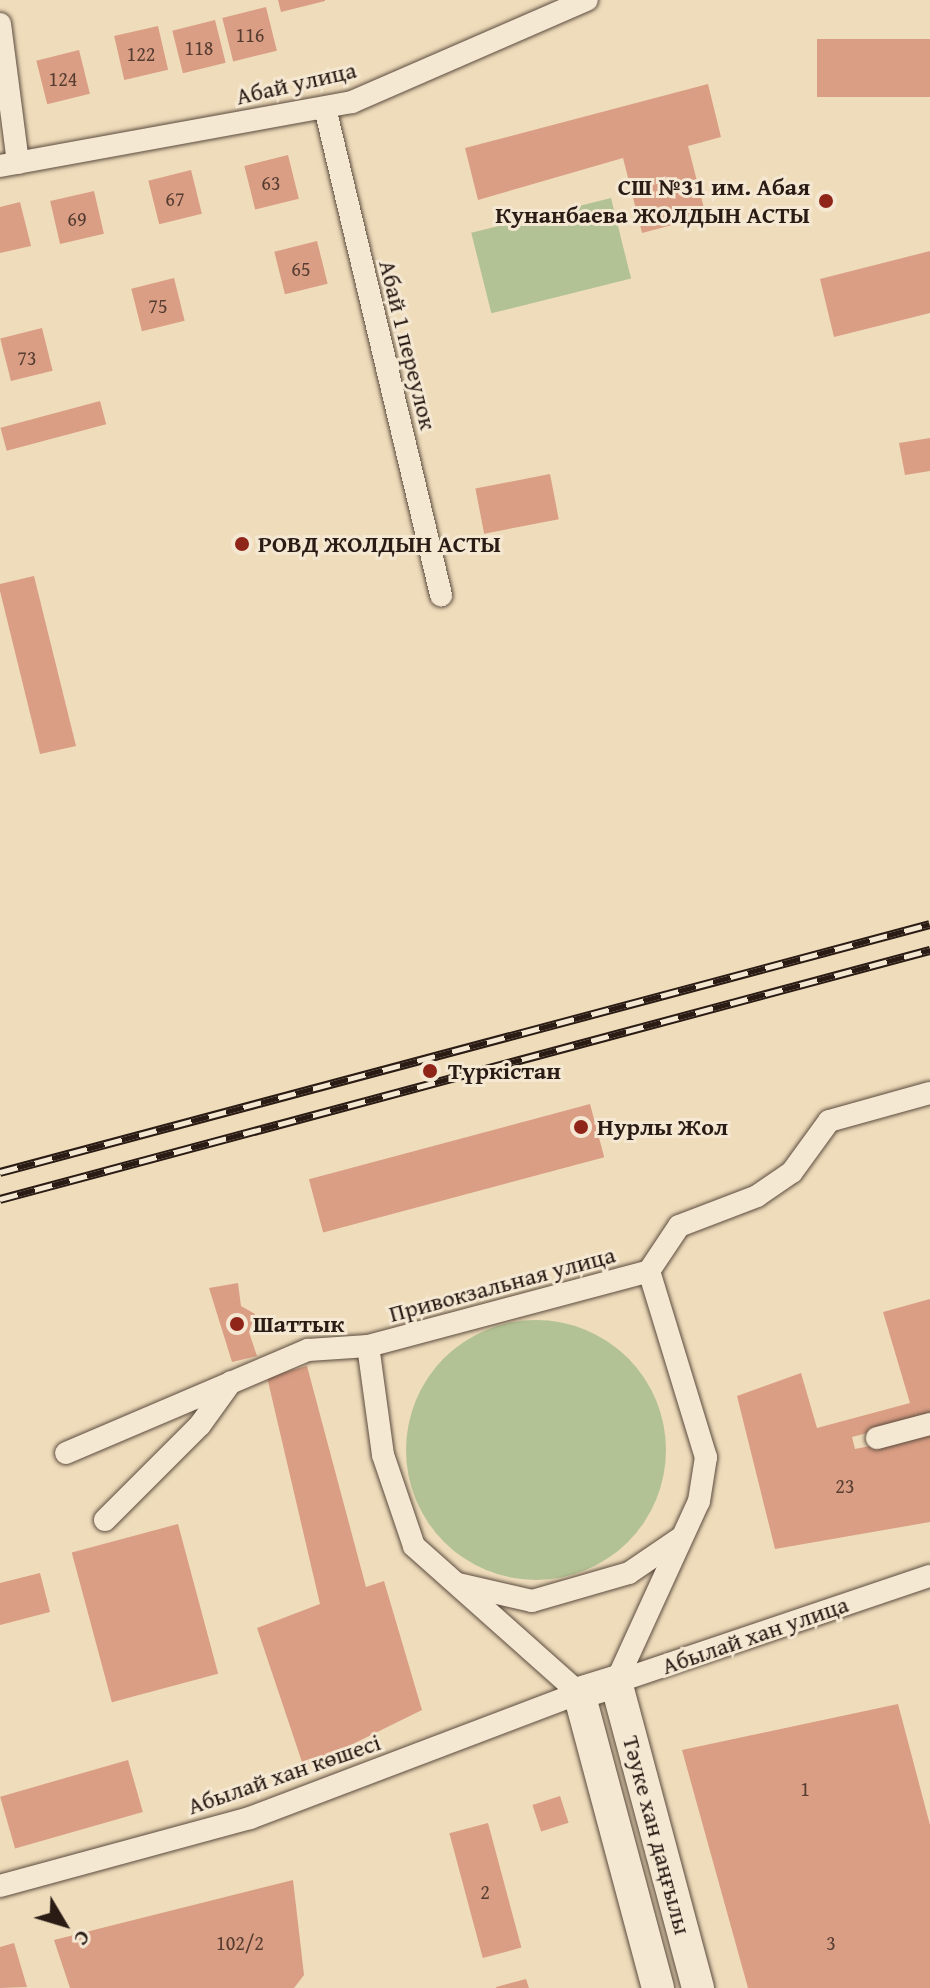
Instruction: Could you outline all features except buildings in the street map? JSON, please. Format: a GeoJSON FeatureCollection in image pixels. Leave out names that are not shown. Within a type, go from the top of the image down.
{"type":"FeatureCollection","features":[{"type":"Feature","properties":{"kind":"street","name":"Абай улица"},"geometry":{"type":"LineString","coordinates":[[9,164],[325,108],[587,0]]}},
{"type":"Feature","properties":{"kind":"street"},"geometry":{"type":"LineString","coordinates":[[0,24],[9,164]]}},
{"type":"Feature","properties":{"kind":"street","name":"Абай 1 переулок"},"geometry":{"type":"LineString","coordinates":[[325,108],[441,595]]}},
{"type":"Feature","properties":{"kind":"street","name":"Привокзальная улица"},"geometry":{"type":"LineString","coordinates":[[66,1453],[308,1350],[368,1346],[649,1271],[679,1226],[757,1196],[792,1172],[829,1121],[930,1093]]}},
{"type":"Feature","properties":{"kind":"street","name":"Привокзальная улица"},"geometry":{"type":"LineString","coordinates":[[616,1682],[683,1537],[706,1457],[649,1271]]}},
{"type":"Feature","properties":{"kind":"street","name":"Привокзальная улица"},"geometry":{"type":"LineString","coordinates":[[368,1346],[383,1455],[414,1546],[439,1575],[579,1693]]}},
{"type":"Feature","properties":{"kind":"street"},"geometry":{"type":"LineString","coordinates":[[105,1520],[200,1425],[232,1381]]}},
{"type":"Feature","properties":{"kind":"street"},"geometry":{"type":"LineString","coordinates":[[877,1438],[930,1424]]}},
{"type":"Feature","properties":{"kind":"street","name":"Привокзальная улица"},"geometry":{"type":"LineString","coordinates":[[439,1575],[478,1593],[532,1601],[629,1573],[683,1537]]}},
{"type":"Feature","properties":{"kind":"street","name":"Абылай хан улица"},"geometry":{"type":"LineString","coordinates":[[579,1693],[930,1576]]}},
{"type":"Feature","properties":{"kind":"street","name":"Тәуке хан даңғылы"},"geometry":{"type":"LineString","coordinates":[[616,1682],[698,1988]]}},
{"type":"Feature","properties":{"kind":"street","name":"Тәуке хан даңғылы"},"geometry":{"type":"LineString","coordinates":[[579,1693],[658,1988]]}},
{"type":"Feature","properties":{"kind":"street","name":"Абылай хан көшесі"},"geometry":{"type":"LineString","coordinates":[[0,1886],[250,1818],[579,1693]]}},
{"type":"Feature","properties":{"kind":"green space"},"geometry":{"type":"Polygon","coordinates":[[[611,198],[631,279],[491,313],[471,233],[611,198]]]}},
{"type":"Feature","properties":{"kind":"green space"},"geometry":{"type":"Polygon","coordinates":[[[523,1320],[549,1320],[574,1325],[597,1335],[619,1349],[637,1367],[661,1412],[666,1450],[661,1488],[651,1511],[637,1533],[619,1551],[574,1575],[549,1580],[523,1580],[498,1575],[475,1565],[453,1551],[435,1533],[411,1488],[406,1463],[406,1437],[411,1412],[421,1389],[435,1367],[453,1349],[498,1325],[523,1320]]]}},
{"type":"Feature","properties":{"kind":"railway"},"geometry":{"type":"LineString","coordinates":[[0,1172],[930,924]]}},
{"type":"Feature","properties":{"kind":"railway"},"geometry":{"type":"LineString","coordinates":[[0,1199],[930,950]]}},
{"type":"Feature","properties":{"kind":"place","name":"СШ №31 им. Абая Кунанбаева ЖОЛДЫН АСТЫ"},"geometry":{"type":"Point","coordinates":[826,201]}},
{"type":"Feature","properties":{"kind":"place","name":"РОВД ЖОЛДЫН АСТЫ"},"geometry":{"type":"Point","coordinates":[242,544]}},
{"type":"Feature","properties":{"kind":"place","name":"Түркістан"},"geometry":{"type":"Point","coordinates":[430,1071]}},
{"type":"Feature","properties":{"kind":"place","name":"Нурлы Жол"},"geometry":{"type":"Point","coordinates":[581,1127]}},
{"type":"Feature","properties":{"kind":"place","name":"Шаттык"},"geometry":{"type":"Point","coordinates":[237,1324]}}]}
